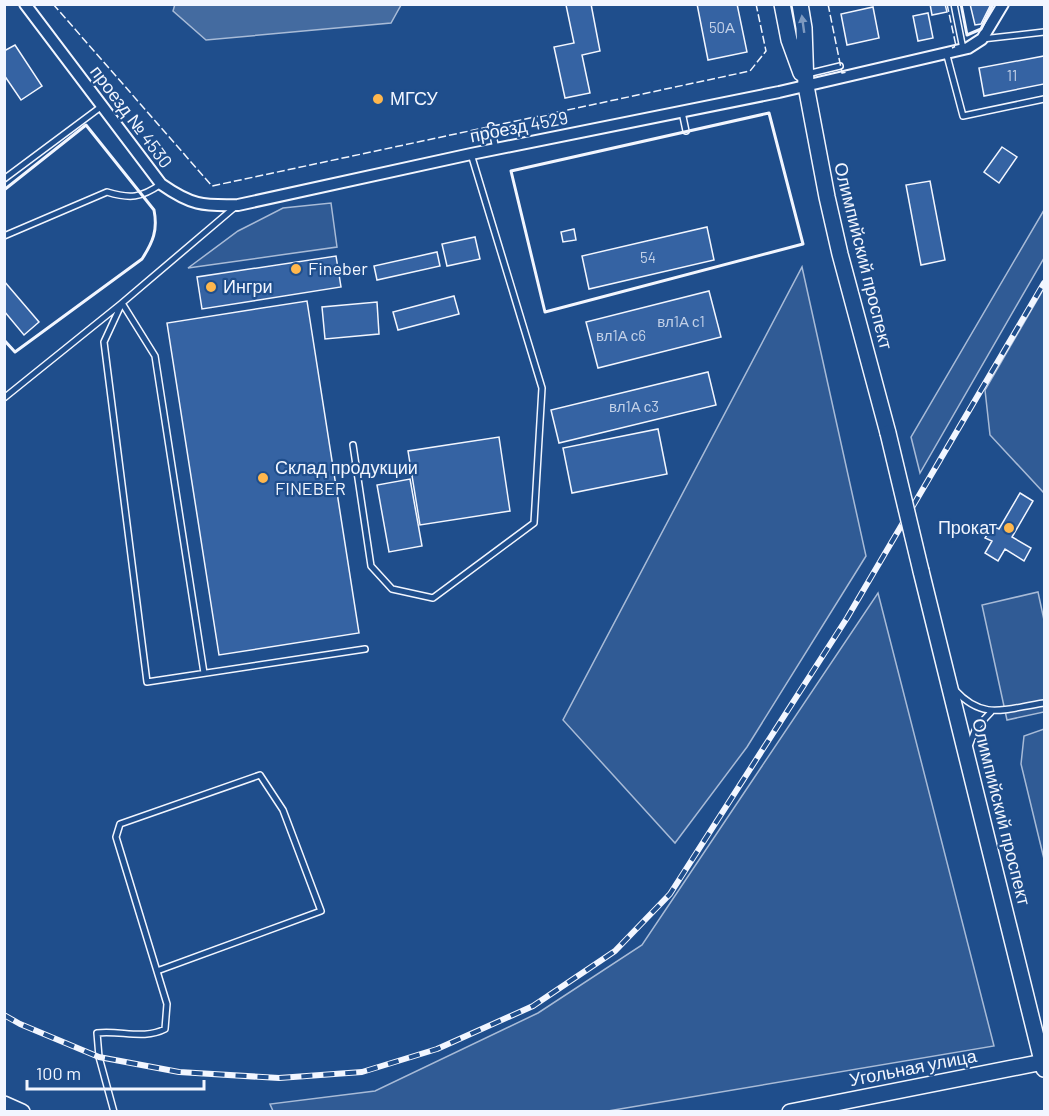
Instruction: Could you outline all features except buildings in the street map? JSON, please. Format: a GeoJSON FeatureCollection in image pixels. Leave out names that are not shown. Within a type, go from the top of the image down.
{"type":"FeatureCollection","features":[{"type":"Feature","properties":{"kind":"main road","name":"Олимпийский проспект"},"geometry":{"type":"LineString","coordinates":[[782,4],[789,40],[806,80]]}},
{"type":"Feature","properties":{"kind":"main road","name":"Олимпийский проспект"},"geometry":{"type":"LineString","coordinates":[[800,4],[804,28],[806,80],[840,254],[888,433],[1044,1064]]}},
{"type":"Feature","properties":{"kind":"main road","name":"Угольная улица"},"geometry":{"type":"LineString","coordinates":[[790,1112],[1044,1064]]}},
{"type":"Feature","properties":{"kind":"main road"},"geometry":{"type":"LineString","coordinates":[[4,1104],[21,1111]]}},
{"type":"Feature","properties":{"kind":"street","name":"проезд № 4530"},"geometry":{"type":"LineString","coordinates":[[26,4],[161,184],[185,200],[209,205],[238,205]]}},
{"type":"Feature","properties":{"kind":"street"},"geometry":{"type":"LineString","coordinates":[[982,39],[1003,4]]}},
{"type":"Feature","properties":{"kind":"street","name":"проезд 4529"},"geometry":{"type":"LineString","coordinates":[[238,205],[471,153],[682,111],[806,80],[963,49],[982,39]]}},
{"type":"Feature","properties":{"kind":"lane"},"geometry":{"type":"LineString","coordinates":[[954,4],[963,49]]}},
{"type":"Feature","properties":{"kind":"lane"},"geometry":{"type":"LineString","coordinates":[[982,39],[1044,32]]}},
{"type":"Feature","properties":{"kind":"lane"},"geometry":{"type":"LineString","coordinates":[[946,51],[963,116],[1044,99]]}},
{"type":"Feature","properties":{"kind":"lane"},"geometry":{"type":"LineString","coordinates":[[806,80],[840,66]]}},
{"type":"Feature","properties":{"kind":"lane"},"geometry":{"type":"LineString","coordinates":[[4,179],[102,106]]}},
{"type":"Feature","properties":{"kind":"lane"},"geometry":{"type":"LineString","coordinates":[[682,111],[686,132]]}},
{"type":"Feature","properties":{"kind":"lane"},"geometry":{"type":"LineString","coordinates":[[491,126],[496,149]]}},
{"type":"Feature","properties":{"kind":"lane"},"geometry":{"type":"LineString","coordinates":[[353,445],[371,566],[392,589],[433,598],[534,522],[542,388],[471,153]]}},
{"type":"Feature","properties":{"kind":"lane"},"geometry":{"type":"LineString","coordinates":[[4,236],[107,192],[125,198],[143,196],[161,184]]}},
{"type":"Feature","properties":{"kind":"lane"},"geometry":{"type":"LineString","coordinates":[[4,398],[238,205]]}},
{"type":"Feature","properties":{"kind":"lane"},"geometry":{"type":"LineString","coordinates":[[122,303],[104,342],[147,682],[365,649]]}},
{"type":"Feature","properties":{"kind":"lane"},"geometry":{"type":"LineString","coordinates":[[122,303],[155,356],[204,674]]}},
{"type":"Feature","properties":{"kind":"lane"},"geometry":{"type":"LineString","coordinates":[[950,685],[972,706],[982,711],[1044,703]]}},
{"type":"Feature","properties":{"kind":"lane"},"geometry":{"type":"LineString","coordinates":[[967,755],[976,728],[984,717],[993,711]]}},
{"type":"Feature","properties":{"kind":"lane"},"geometry":{"type":"LineString","coordinates":[[114,1112],[99,1057],[97,1033],[112,1031],[152,1035],[165,1029],[167,1004],[116,837],[120,824],[260,775],[283,810],[321,911],[157,970]]}},
{"type":"Feature","properties":{"kind":"lane"},"geometry":{"type":"LineString","coordinates":[[4,1111],[21,1111]]}},
{"type":"Feature","properties":{"kind":"shaded area"},"geometry":{"type":"Polygon","coordinates":[[[175,4],[401,5],[391,23],[206,40],[173,11],[175,4]]]}},
{"type":"Feature","properties":{"kind":"shaded area"},"geometry":{"type":"Polygon","coordinates":[[[331,203],[337,247],[188,268],[238,231],[283,208],[331,203]]]}},
{"type":"Feature","properties":{"kind":"shaded area"},"geometry":{"type":"Polygon","coordinates":[[[1044,210],[1044,258],[920,473],[911,437],[1044,210]]]}},
{"type":"Feature","properties":{"kind":"shaded area"},"geometry":{"type":"Polygon","coordinates":[[[802,267],[866,556],[747,747],[675,843],[563,720],[802,267]]]}},
{"type":"Feature","properties":{"kind":"shaded area"},"geometry":{"type":"Polygon","coordinates":[[[1044,288],[1044,493],[990,435],[985,390],[1044,288]]]}},
{"type":"Feature","properties":{"kind":"shaded area"},"geometry":{"type":"Polygon","coordinates":[[[1038,592],[1044,620],[1044,712],[1007,720],[982,605],[1038,592]]]}},
{"type":"Feature","properties":{"kind":"shaded area"},"geometry":{"type":"Polygon","coordinates":[[[878,593],[994,1046],[608,1111],[273,1111],[270,1104],[375,1091],[538,1013],[642,945],[878,593]]]}},
{"type":"Feature","properties":{"kind":"shaded area"},"geometry":{"type":"Polygon","coordinates":[[[1044,729],[1044,859],[1021,764],[1024,736],[1044,729]]]}},
{"type":"Feature","properties":{"kind":"railway"},"geometry":{"type":"LineString","coordinates":[[4,1015],[99,1057],[179,1072],[279,1078],[362,1072],[437,1049],[533,1006],[615,951],[670,894],[847,618],[1044,283]]}},
{"type":"Feature","properties":{"kind":"fence"},"geometry":{"type":"LineString","coordinates":[[53,4],[212,186],[750,71],[766,51],[756,4]]}},
{"type":"Feature","properties":{"kind":"fence"},"geometry":{"type":"LineString","coordinates":[[828,4],[842,73],[847,72]]}},
{"type":"Feature","properties":{"kind":"fence"},"geometry":{"type":"LineString","coordinates":[[947,4],[956,46],[952,48]]}},
{"type":"Feature","properties":{"kind":"wall"},"geometry":{"type":"LineString","coordinates":[[961,4],[967,35],[981,29],[993,4]]}},
{"type":"Feature","properties":{"kind":"wall"},"geometry":{"type":"LineString","coordinates":[[769,113],[803,244],[545,312],[511,171],[769,113]]}},
{"type":"Feature","properties":{"kind":"wall"},"geometry":{"type":"LineString","coordinates":[[4,190],[86,125],[154,210],[155,224],[152,241],[142,259],[15,352],[4,340]]}},
{"type":"Feature","properties":{"kind":"place","name":"МГСУ"},"geometry":{"type":"Point","coordinates":[378,99]}},
{"type":"Feature","properties":{"kind":"place","name":"Fineber"},"geometry":{"type":"Point","coordinates":[296,269]}},
{"type":"Feature","properties":{"kind":"place","name":"Ингри"},"geometry":{"type":"Point","coordinates":[211,287]}},
{"type":"Feature","properties":{"kind":"place","name":"Склад продукции FINEBER"},"geometry":{"type":"Point","coordinates":[263,478]}},
{"type":"Feature","properties":{"kind":"place","name":"Прокат"},"geometry":{"type":"Point","coordinates":[1009,528]}}]}
